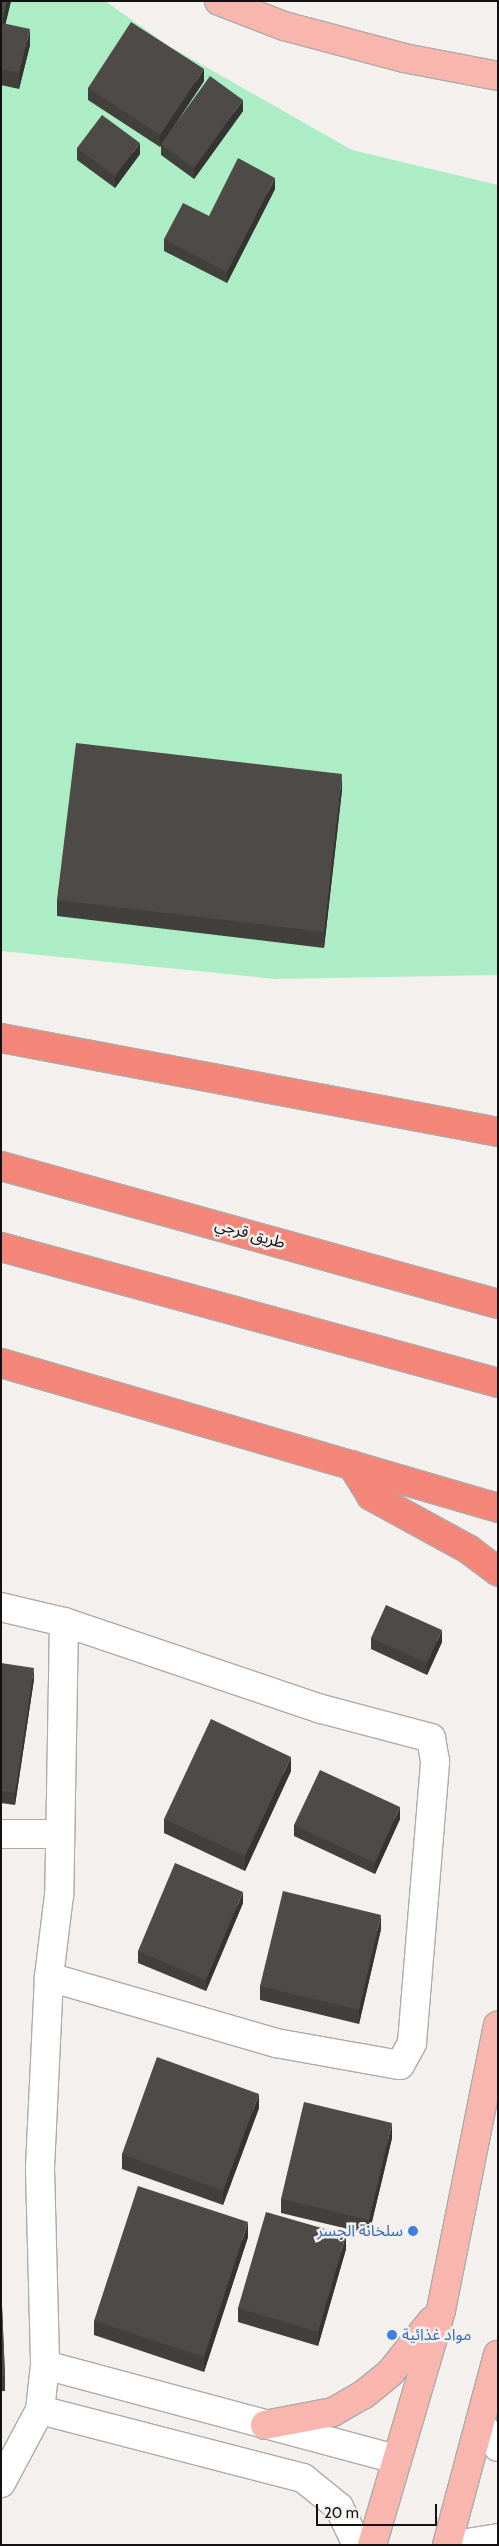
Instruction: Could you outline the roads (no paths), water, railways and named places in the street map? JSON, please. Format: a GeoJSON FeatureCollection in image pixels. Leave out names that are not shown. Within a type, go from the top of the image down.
{"type":"FeatureCollection","features":[{"type":"Feature","properties":{"kind":"highway"},"geometry":{"type":"LineString","coordinates":[[1,1038],[498,1132]]}},
{"type":"Feature","properties":{"kind":"highway"},"geometry":{"type":"LineString","coordinates":[[465,1125],[498,1115]]}},
{"type":"Feature","properties":{"kind":"highway","name":"طريق قرجي"},"geometry":{"type":"LineString","coordinates":[[1,1166],[498,1304]]}},
{"type":"Feature","properties":{"kind":"highway"},"geometry":{"type":"LineString","coordinates":[[1,1247],[497,1382]]}},
{"type":"Feature","properties":{"kind":"highway"},"geometry":{"type":"LineString","coordinates":[[1,1363],[498,1508]]}},
{"type":"Feature","properties":{"kind":"highway"},"geometry":{"type":"LineString","coordinates":[[352,1465],[370,1496],[468,1549],[498,1572]]}},
{"type":"Feature","properties":{"kind":"main road"},"geometry":{"type":"LineString","coordinates":[[219,1],[284,26],[404,58],[498,76]]}},
{"type":"Feature","properties":{"kind":"main road"},"geometry":{"type":"LineString","coordinates":[[372,2545],[441,2310],[498,2026]]}},
{"type":"Feature","properties":{"kind":"main road"},"geometry":{"type":"LineString","coordinates":[[265,2425],[333,2412],[364,2395],[390,2373],[441,2310]]}},
{"type":"Feature","properties":{"kind":"main road"},"geometry":{"type":"LineString","coordinates":[[447,2545],[498,2355]]}},
{"type":"Feature","properties":{"kind":"street"},"geometry":{"type":"LineString","coordinates":[[1,1607],[64,1622],[321,1709],[431,1738],[435,1761],[412,2043],[400,2065],[276,2043],[49,1977]]}},
{"type":"Feature","properties":{"kind":"street"},"geometry":{"type":"LineString","coordinates":[[1,2483],[40,2410],[45,2366],[40,2169],[49,1977],[59,1895],[64,1622]]}},
{"type":"Feature","properties":{"kind":"street"},"geometry":{"type":"LineString","coordinates":[[1,1834],[59,1834]]}},
{"type":"Feature","properties":{"kind":"street"},"geometry":{"type":"LineString","coordinates":[[45,2366],[397,2459]]}},
{"type":"Feature","properties":{"kind":"street"},"geometry":{"type":"LineString","coordinates":[[40,2410],[303,2478],[339,2507],[357,2545]]}},
{"type":"Feature","properties":{"kind":"street"},"geometry":{"type":"LineString","coordinates":[[480,2423],[498,2447]]}},
{"type":"Feature","properties":{"kind":"street"},"geometry":{"type":"LineString","coordinates":[[455,2545],[498,2538]]}},
{"type":"Feature","properties":{"kind":"place","name":"سلخانة الجسر"},"geometry":{"type":"Point","coordinates":[413,2231]}},
{"type":"Feature","properties":{"kind":"place","name":"مواد غذائية"},"geometry":{"type":"Point","coordinates":[392,2335]}}]}
